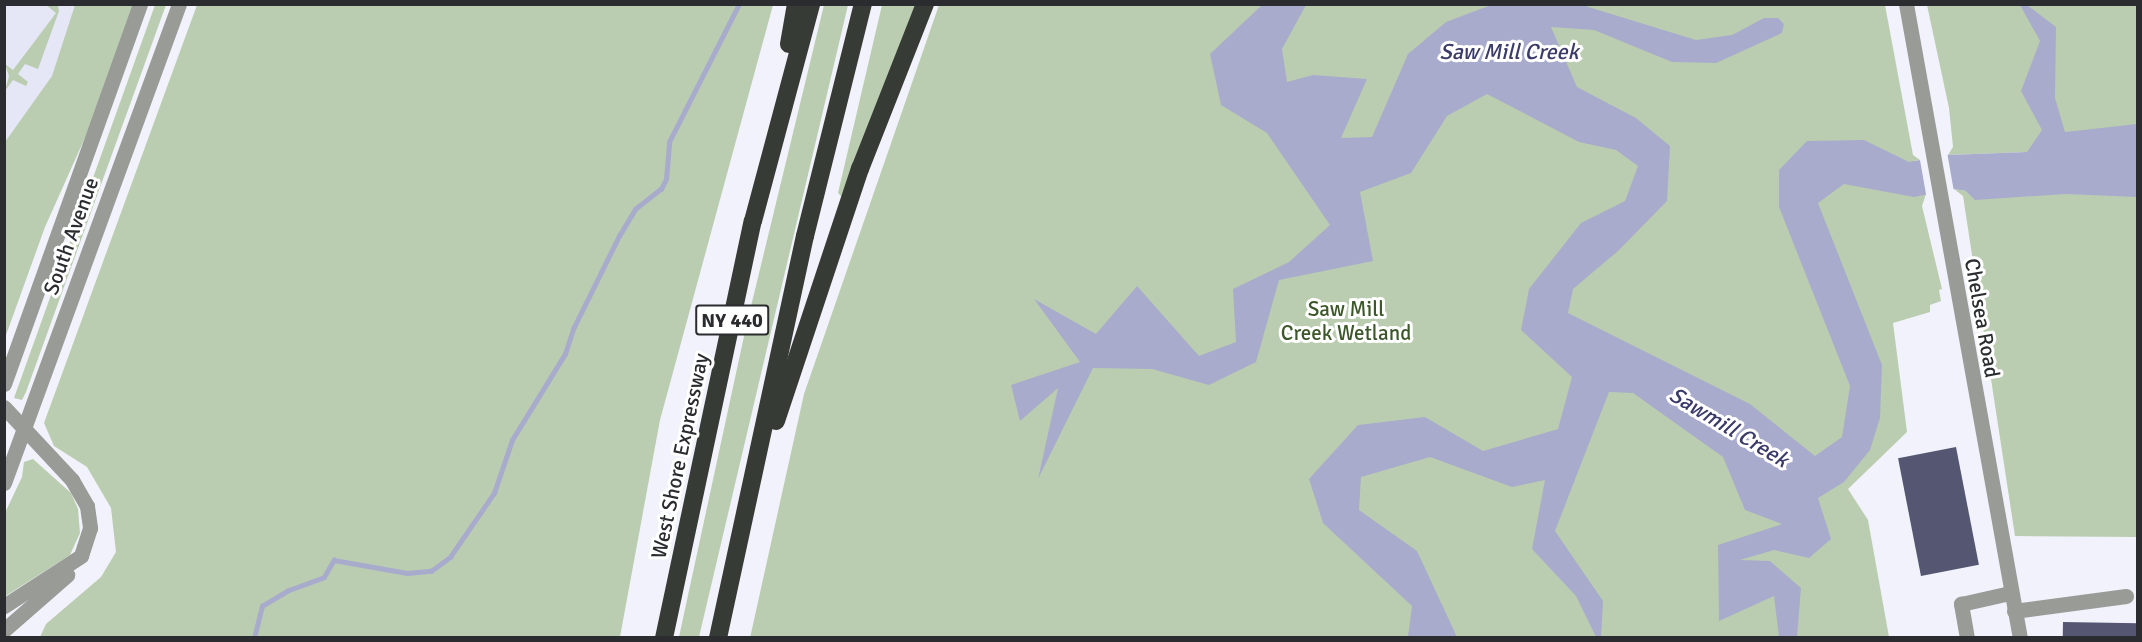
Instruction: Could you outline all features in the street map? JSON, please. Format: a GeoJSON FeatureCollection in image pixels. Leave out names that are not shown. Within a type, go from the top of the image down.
{"type":"FeatureCollection","features":[{"type":"Feature","properties":{"kind":"highway"},"geometry":{"type":"LineString","coordinates":[[753,221],[796,4]]}},
{"type":"Feature","properties":{"kind":"highway","name":"West Shore Expressway"},"geometry":{"type":"LineString","coordinates":[[663,638],[753,221],[811,4]]}},
{"type":"Feature","properties":{"kind":"highway","name":"NY 440"},"geometry":{"type":"LineString","coordinates":[[718,638],[805,236],[863,4]]}},
{"type":"Feature","properties":{"kind":"highway"},"geometry":{"type":"LineString","coordinates":[[745,517],[860,169],[925,4]]}},
{"type":"Feature","properties":{"kind":"street","name":"South Avenue"},"geometry":{"type":"LineString","coordinates":[[4,384],[140,4]]}},
{"type":"Feature","properties":{"kind":"street","name":"South Avenue"},"geometry":{"type":"LineString","coordinates":[[4,483],[16,440],[178,4]]}},
{"type":"Feature","properties":{"kind":"street","name":"Chelsea Road"},"geometry":{"type":"LineString","coordinates":[[1906,4],[2010,593],[2020,638]]}},
{"type":"Feature","properties":{"kind":"street"},"geometry":{"type":"LineString","coordinates":[[4,407],[16,440],[72,480],[87,506],[90,528],[81,556],[58,586],[4,630]]}},
{"type":"Feature","properties":{"kind":"street"},"geometry":{"type":"LineString","coordinates":[[4,606],[62,572],[81,556]]}},
{"type":"Feature","properties":{"kind":"street"},"geometry":{"type":"LineString","coordinates":[[1967,638],[1961,604],[2010,593]]}},
{"type":"Feature","properties":{"kind":"street"},"geometry":{"type":"LineString","coordinates":[[2014,611],[2126,596]]}},
{"type":"Feature","properties":{"kind":"shaded area"},"geometry":{"type":"Polygon","coordinates":[[[5,5],[125,5],[5,318],[5,5]]]}},
{"type":"Feature","properties":{"kind":"green space"},"geometry":{"type":"Polygon","coordinates":[[[46,5],[58,5],[59,11],[38,69],[25,64],[18,74],[28,82],[26,86],[13,80],[5,91],[9,76],[5,64],[13,70],[56,13],[46,5]]]}},
{"type":"Feature","properties":{"kind":"green space"},"geometry":{"type":"Polygon","coordinates":[[[75,5],[133,5],[88,131],[45,227],[5,338],[5,142],[52,76],[75,5]]]}},
{"type":"Feature","properties":{"kind":"green space"},"geometry":{"type":"Polygon","coordinates":[[[155,5],[166,5],[26,392],[22,400],[14,398],[155,5]]]}},
{"type":"Feature","properties":{"kind":"green space"},"geometry":{"type":"Polygon","coordinates":[[[197,5],[773,5],[660,420],[620,637],[40,637],[46,624],[101,577],[116,552],[111,508],[87,467],[54,446],[44,423],[197,5]]]}},
{"type":"Feature","properties":{"kind":"green space"},"geometry":{"type":"Polygon","coordinates":[[[824,5],[848,5],[699,637],[679,637],[746,327],[824,5]]]}},
{"type":"Feature","properties":{"kind":"green space"},"geometry":{"type":"Polygon","coordinates":[[[882,5],[917,5],[844,199],[838,193],[882,5]]]}},
{"type":"Feature","properties":{"kind":"green space","name":"Saw Mill Creek Wetland"},"geometry":{"type":"Polygon","coordinates":[[[939,5],[1885,5],[1913,155],[1920,160],[1914,161],[1920,195],[1926,194],[1922,206],[1942,289],[1939,290],[1941,301],[1930,305],[1930,312],[1893,323],[1907,432],[1848,489],[1868,520],[1889,637],[750,638],[804,394],[939,5]]]}},
{"type":"Feature","properties":{"kind":"green space"},"geometry":{"type":"Polygon","coordinates":[[[1927,5],[2137,5],[2137,131],[2027,152],[1948,155],[1953,147],[1949,108],[1927,5]]]}},
{"type":"Feature","properties":{"kind":"green space"},"geometry":{"type":"Polygon","coordinates":[[[2137,168],[2137,537],[2015,536],[1963,196],[1954,189],[1966,191],[2137,168]]]}},
{"type":"Feature","properties":{"kind":"green space"},"geometry":{"type":"Polygon","coordinates":[[[33,459],[71,493],[78,509],[80,533],[70,555],[4,597],[4,515],[22,477],[24,462],[33,459]]]}},
{"type":"Feature","properties":{"kind":"water","name":"Saw Mill Creek"},"geometry":{"type":"Polygon","coordinates":[[[1262,5],[1306,5],[1282,49],[1287,82],[1313,75],[1367,79],[1341,138],[1372,137],[1408,54],[1446,22],[1491,5],[1582,5],[1696,40],[1732,35],[1764,18],[1778,18],[1784,24],[1782,33],[1716,63],[1672,62],[1594,30],[1551,27],[1577,87],[1636,118],[1670,146],[1667,201],[1618,251],[1573,289],[1568,313],[1750,404],[1815,456],[1842,437],[1850,386],[1779,207],[1779,170],[1807,141],[1864,140],[1909,162],[1948,155],[2027,152],[2042,130],[2021,91],[2040,41],[2020,5],[2027,5],[2056,27],[2055,98],[2065,132],[2137,124],[2137,197],[2066,194],[1975,200],[1966,191],[1954,189],[1914,197],[1844,184],[1818,203],[1882,365],[1880,418],[1870,450],[1844,482],[1818,498],[1831,539],[1809,558],[1774,550],[1740,560],[1770,561],[1801,588],[1797,637],[1779,637],[1774,596],[1719,621],[1718,545],[1782,524],[1745,510],[1723,457],[1633,393],[1609,392],[1555,531],[1603,601],[1601,637],[1596,637],[1576,596],[1532,549],[1545,480],[1512,487],[1430,457],[1361,477],[1359,510],[1417,551],[1457,637],[1408,637],[1412,606],[1323,523],[1309,479],[1358,425],[1425,417],[1483,451],[1558,429],[1572,377],[1521,330],[1529,289],[1581,223],[1625,201],[1638,166],[1616,150],[1579,142],[1487,94],[1447,116],[1411,173],[1360,192],[1373,261],[1279,280],[1256,362],[1209,385],[1152,369],[1093,368],[1038,479],[1058,388],[1020,421],[1011,385],[1080,362],[1034,299],[1096,334],[1137,286],[1199,356],[1236,342],[1233,289],[1289,262],[1330,225],[1267,133],[1221,105],[1210,54],[1262,5]]]}},
{"type":"Feature","properties":{"kind":"pier"},"geometry":{"type":"Polygon","coordinates":[[[1947,152],[1954,192],[1927,197],[1919,157],[1947,152]]]}},
{"type":"Feature","properties":{"kind":"building"},"geometry":{"type":"Polygon","coordinates":[[[1956,447],[1979,565],[1921,576],[1898,458],[1956,447]]]}},
{"type":"Feature","properties":{"kind":"building"},"geometry":{"type":"Polygon","coordinates":[[[2063,622],[2138,623],[2138,638],[2063,638],[2063,622]]]}},
{"type":"Feature","properties":{"kind":"waterway"},"geometry":{"type":"LineString","coordinates":[[254,638],[262,606],[289,590],[324,577],[334,560],[407,573],[431,571],[450,557],[494,493],[512,440],[565,354],[574,327],[619,236],[635,209],[661,189],[666,179],[669,142],[739,4]]}},
{"type":"Feature","properties":{"kind":"water label","name":"Sawmill Creek"},"geometry":{"type":"Point","coordinates":[1729,427]}}]}
